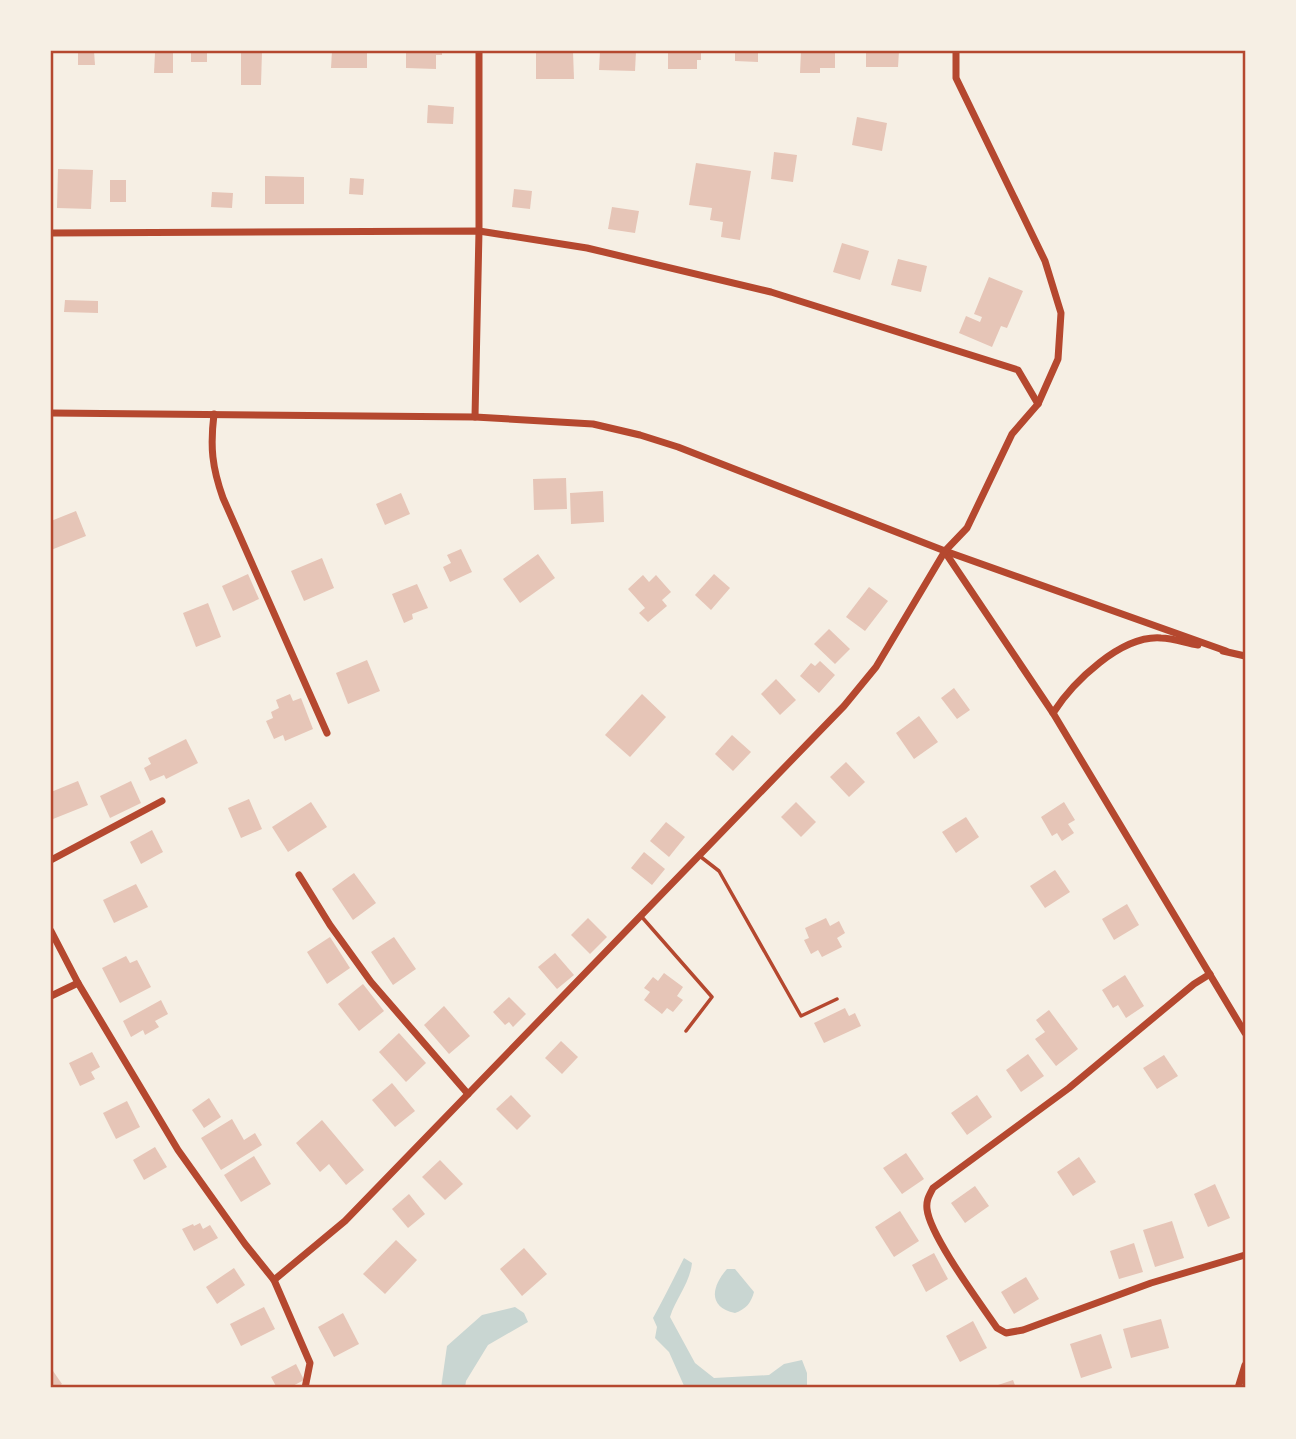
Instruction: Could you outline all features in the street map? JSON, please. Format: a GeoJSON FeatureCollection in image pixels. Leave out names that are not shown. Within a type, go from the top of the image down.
{"type":"FeatureCollection","features":[{"type":"Feature","properties":{"kind":"street"},"geometry":{"type":"LineString","coordinates":[[475,417],[479,51]]}},
{"type":"Feature","properties":{"kind":"street"},"geometry":{"type":"LineString","coordinates":[[274,1280],[345,1222],[844,706],[876,667],[945,551],[967,528],[1012,434],[1038,404],[1058,359],[1061,313],[1045,261],[956,78],[956,51]]}},
{"type":"Feature","properties":{"kind":"street"},"geometry":{"type":"LineString","coordinates":[[51,233],[479,231],[587,248],[771,292],[1018,370],[1038,404]]}},
{"type":"Feature","properties":{"kind":"street"},"geometry":{"type":"LineString","coordinates":[[51,413],[475,417],[593,424],[640,435],[778,485],[945,551],[1226,651]]}},
{"type":"Feature","properties":{"kind":"street"},"geometry":{"type":"LineString","coordinates":[[214,414],[211,441],[214,471],[223,498],[327,733]]}},
{"type":"Feature","properties":{"kind":"street"},"geometry":{"type":"LineString","coordinates":[[945,551],[1053,713],[1245,1033]]}},
{"type":"Feature","properties":{"kind":"street"},"geometry":{"type":"LineString","coordinates":[[1053,713],[1063,697],[1114,652],[1133,641],[1160,638],[1245,656]]}},
{"type":"Feature","properties":{"kind":"street"},"geometry":{"type":"LineString","coordinates":[[51,860],[162,801]]}},
{"type":"Feature","properties":{"kind":"street"},"geometry":{"type":"LineString","coordinates":[[299,875],[371,982],[468,1094]]}},
{"type":"Feature","properties":{"kind":"street"},"geometry":{"type":"LineString","coordinates":[[51,931],[78,983],[178,1150],[274,1280],[310,1363],[305,1388]]}},
{"type":"Feature","properties":{"kind":"street"},"geometry":{"type":"LineString","coordinates":[[1210,974],[1194,984],[1069,1088],[933,1188],[927,1199],[927,1212],[939,1239],[997,1328],[1006,1333],[1023,1330],[1151,1283],[1245,1255]]}},
{"type":"Feature","properties":{"kind":"street"},"geometry":{"type":"LineString","coordinates":[[51,996],[78,983]]}},
{"type":"Feature","properties":{"kind":"street"},"geometry":{"type":"LineString","coordinates":[[1238,1388],[1245,1365]]}},
{"type":"Feature","properties":{"kind":"lane"},"geometry":{"type":"LineString","coordinates":[[699,855],[719,871],[801,1016],[837,999]]}},
{"type":"Feature","properties":{"kind":"lane"},"geometry":{"type":"LineString","coordinates":[[641,916],[712,997],[686,1031]]}},
{"type":"Feature","properties":{"kind":"shaded area"},"geometry":{"type":"Polygon","coordinates":[[[684,1258],[692,1263],[691,1270],[670,1317],[695,1363],[714,1378],[769,1375],[784,1364],[802,1360],[807,1373],[807,1385],[802,1388],[685,1388],[669,1352],[655,1338],[657,1327],[653,1318],[684,1258]]]}},
{"type":"Feature","properties":{"kind":"shaded area"},"geometry":{"type":"Polygon","coordinates":[[[727,1269],[735,1269],[754,1292],[748,1305],[735,1313],[726,1310],[716,1301],[718,1282],[727,1269]]]}},
{"type":"Feature","properties":{"kind":"shaded area"},"geometry":{"type":"Polygon","coordinates":[[[515,1307],[524,1313],[528,1322],[488,1345],[466,1381],[465,1388],[441,1388],[447,1346],[482,1315],[515,1307]]]}},
{"type":"Feature","properties":{"kind":"building"},"geometry":{"type":"Polygon","coordinates":[[[78,51],[94,51],[95,65],[78,65],[78,51]]]}},
{"type":"Feature","properties":{"kind":"building"},"geometry":{"type":"Polygon","coordinates":[[[191,51],[207,51],[207,62],[191,62],[191,51]]]}},
{"type":"Feature","properties":{"kind":"building"},"geometry":{"type":"Polygon","coordinates":[[[241,51],[262,51],[261,85],[241,85],[241,51]]]}},
{"type":"Feature","properties":{"kind":"building"},"geometry":{"type":"Polygon","coordinates":[[[332,51],[367,51],[367,68],[331,68],[332,51]]]}},
{"type":"Feature","properties":{"kind":"building"},"geometry":{"type":"Polygon","coordinates":[[[406,51],[442,51],[442,55],[436,55],[436,69],[406,68],[406,51]]]}},
{"type":"Feature","properties":{"kind":"building"},"geometry":{"type":"Polygon","coordinates":[[[536,51],[573,51],[574,79],[536,79],[536,51]]]}},
{"type":"Feature","properties":{"kind":"building"},"geometry":{"type":"Polygon","coordinates":[[[600,51],[636,51],[635,71],[599,70],[600,51]]]}},
{"type":"Feature","properties":{"kind":"building"},"geometry":{"type":"Polygon","coordinates":[[[668,51],[701,51],[701,60],[697,60],[697,69],[668,69],[668,51]]]}},
{"type":"Feature","properties":{"kind":"building"},"geometry":{"type":"Polygon","coordinates":[[[735,51],[758,51],[758,62],[735,61],[735,51]]]}},
{"type":"Feature","properties":{"kind":"building"},"geometry":{"type":"Polygon","coordinates":[[[801,51],[835,51],[835,68],[820,68],[820,73],[800,73],[801,51]]]}},
{"type":"Feature","properties":{"kind":"building"},"geometry":{"type":"Polygon","coordinates":[[[866,51],[899,51],[898,67],[866,67],[866,51]]]}},
{"type":"Feature","properties":{"kind":"building"},"geometry":{"type":"Polygon","coordinates":[[[155,53],[173,53],[173,73],[154,73],[155,53]]]}},
{"type":"Feature","properties":{"kind":"building"},"geometry":{"type":"Polygon","coordinates":[[[428,105],[454,107],[453,124],[427,123],[428,105]]]}},
{"type":"Feature","properties":{"kind":"building"},"geometry":{"type":"Polygon","coordinates":[[[857,117],[887,123],[882,151],[852,145],[857,117]]]}},
{"type":"Feature","properties":{"kind":"building"},"geometry":{"type":"Polygon","coordinates":[[[774,152],[797,155],[793,182],[771,179],[774,152]]]}},
{"type":"Feature","properties":{"kind":"building"},"geometry":{"type":"Polygon","coordinates":[[[696,163],[751,171],[740,240],[721,237],[723,222],[710,220],[712,208],[689,205],[696,163]]]}},
{"type":"Feature","properties":{"kind":"building"},"geometry":{"type":"Polygon","coordinates":[[[58,169],[93,170],[91,209],[57,208],[58,169]]]}},
{"type":"Feature","properties":{"kind":"building"},"geometry":{"type":"Polygon","coordinates":[[[265,176],[304,177],[304,204],[265,204],[265,176]]]}},
{"type":"Feature","properties":{"kind":"building"},"geometry":{"type":"Polygon","coordinates":[[[350,178],[364,179],[363,195],[349,194],[350,178]]]}},
{"type":"Feature","properties":{"kind":"building"},"geometry":{"type":"Polygon","coordinates":[[[110,180],[126,180],[126,202],[110,202],[110,180]]]}},
{"type":"Feature","properties":{"kind":"building"},"geometry":{"type":"Polygon","coordinates":[[[514,189],[532,191],[530,209],[512,207],[514,189]]]}},
{"type":"Feature","properties":{"kind":"building"},"geometry":{"type":"Polygon","coordinates":[[[212,192],[233,193],[232,208],[211,207],[212,192]]]}},
{"type":"Feature","properties":{"kind":"building"},"geometry":{"type":"Polygon","coordinates":[[[612,207],[639,211],[635,233],[608,229],[612,207]]]}},
{"type":"Feature","properties":{"kind":"building"},"geometry":{"type":"Polygon","coordinates":[[[842,243],[869,251],[860,280],[833,272],[842,243]]]}},
{"type":"Feature","properties":{"kind":"building"},"geometry":{"type":"Polygon","coordinates":[[[898,259],[927,266],[921,292],[891,285],[898,259]]]}},
{"type":"Feature","properties":{"kind":"building"},"geometry":{"type":"Polygon","coordinates":[[[989,277],[1023,291],[1007,328],[1001,326],[992,347],[959,333],[966,316],[980,322],[982,317],[974,314],[989,277]]]}},
{"type":"Feature","properties":{"kind":"building"},"geometry":{"type":"Polygon","coordinates":[[[65,300],[98,301],[98,313],[64,312],[65,300]]]}},
{"type":"Feature","properties":{"kind":"building"},"geometry":{"type":"Polygon","coordinates":[[[566,478],[567,509],[534,510],[533,479],[566,478]]]}},
{"type":"Feature","properties":{"kind":"building"},"geometry":{"type":"Polygon","coordinates":[[[603,491],[604,522],[571,524],[570,493],[603,491]]]}},
{"type":"Feature","properties":{"kind":"building"},"geometry":{"type":"Polygon","coordinates":[[[401,493],[410,514],[385,525],[376,504],[401,493]]]}},
{"type":"Feature","properties":{"kind":"building"},"geometry":{"type":"Polygon","coordinates":[[[76,511],[86,536],[51,550],[51,521],[76,511]]]}},
{"type":"Feature","properties":{"kind":"building"},"geometry":{"type":"Polygon","coordinates":[[[461,549],[472,572],[450,582],[443,567],[451,563],[447,555],[461,549]]]}},
{"type":"Feature","properties":{"kind":"building"},"geometry":{"type":"Polygon","coordinates":[[[538,554],[555,578],[520,603],[503,579],[538,554]]]}},
{"type":"Feature","properties":{"kind":"building"},"geometry":{"type":"Polygon","coordinates":[[[322,558],[334,588],[304,601],[291,571],[322,558]]]}},
{"type":"Feature","properties":{"kind":"building"},"geometry":{"type":"Polygon","coordinates":[[[248,574],[259,599],[233,611],[222,586],[248,574]]]}},
{"type":"Feature","properties":{"kind":"building"},"geometry":{"type":"Polygon","coordinates":[[[714,574],[730,588],[711,610],[695,595],[714,574]]]}},
{"type":"Feature","properties":{"kind":"building"},"geometry":{"type":"Polygon","coordinates":[[[643,575],[649,582],[656,575],[671,592],[662,600],[667,606],[648,622],[639,613],[645,608],[628,589],[643,575]]]}},
{"type":"Feature","properties":{"kind":"building"},"geometry":{"type":"Polygon","coordinates":[[[417,584],[428,608],[412,614],[413,619],[404,623],[392,594],[417,584]]]}},
{"type":"Feature","properties":{"kind":"building"},"geometry":{"type":"Polygon","coordinates":[[[869,587],[888,601],[865,631],[846,617],[869,587]]]}},
{"type":"Feature","properties":{"kind":"building"},"geometry":{"type":"Polygon","coordinates":[[[208,603],[221,637],[196,647],[183,613],[208,603]]]}},
{"type":"Feature","properties":{"kind":"building"},"geometry":{"type":"Polygon","coordinates":[[[829,629],[850,649],[835,664],[814,644],[829,629]]]}},
{"type":"Feature","properties":{"kind":"building"},"geometry":{"type":"Polygon","coordinates":[[[367,660],[380,691],[348,704],[336,673],[367,660]]]}},
{"type":"Feature","properties":{"kind":"building"},"geometry":{"type":"Polygon","coordinates":[[[820,661],[835,675],[819,693],[800,676],[811,663],[815,666],[820,661]]]}},
{"type":"Feature","properties":{"kind":"building"},"geometry":{"type":"Polygon","coordinates":[[[776,679],[796,700],[780,715],[761,694],[776,679]]]}},
{"type":"Feature","properties":{"kind":"building"},"geometry":{"type":"Polygon","coordinates":[[[954,688],[970,710],[957,719],[941,698],[954,688]]]}},
{"type":"Feature","properties":{"kind":"building"},"geometry":{"type":"Polygon","coordinates":[[[290,694],[293,701],[301,698],[313,729],[285,741],[283,735],[274,739],[266,721],[273,718],[271,712],[279,708],[276,700],[290,694]]]}},
{"type":"Feature","properties":{"kind":"building"},"geometry":{"type":"Polygon","coordinates":[[[642,694],[666,717],[630,757],[605,735],[642,694]]]}},
{"type":"Feature","properties":{"kind":"building"},"geometry":{"type":"Polygon","coordinates":[[[919,716],[938,742],[914,759],[896,733],[919,716]]]}},
{"type":"Feature","properties":{"kind":"building"},"geometry":{"type":"Polygon","coordinates":[[[732,735],[751,752],[733,771],[715,754],[732,735]]]}},
{"type":"Feature","properties":{"kind":"building"},"geometry":{"type":"Polygon","coordinates":[[[186,739],[198,763],[166,779],[164,775],[150,781],[144,768],[151,764],[148,758],[186,739]]]}},
{"type":"Feature","properties":{"kind":"building"},"geometry":{"type":"Polygon","coordinates":[[[846,762],[865,782],[849,797],[830,777],[846,762]]]}},
{"type":"Feature","properties":{"kind":"building"},"geometry":{"type":"Polygon","coordinates":[[[78,781],[88,805],[53,819],[51,792],[78,781]]]}},
{"type":"Feature","properties":{"kind":"building"},"geometry":{"type":"Polygon","coordinates":[[[131,781],[141,803],[110,818],[100,796],[131,781]]]}},
{"type":"Feature","properties":{"kind":"building"},"geometry":{"type":"Polygon","coordinates":[[[249,799],[262,829],[241,838],[228,808],[249,799]]]}},
{"type":"Feature","properties":{"kind":"building"},"geometry":{"type":"Polygon","coordinates":[[[311,802],[327,827],[288,852],[272,827],[311,802]]]}},
{"type":"Feature","properties":{"kind":"building"},"geometry":{"type":"Polygon","coordinates":[[[796,802],[816,822],[801,837],[781,817],[796,802]]]}},
{"type":"Feature","properties":{"kind":"building"},"geometry":{"type":"Polygon","coordinates":[[[1064,802],[1075,820],[1068,824],[1074,833],[1062,841],[1057,833],[1052,836],[1041,817],[1064,802]]]}},
{"type":"Feature","properties":{"kind":"building"},"geometry":{"type":"Polygon","coordinates":[[[966,817],[979,837],[956,853],[942,832],[966,817]]]}},
{"type":"Feature","properties":{"kind":"building"},"geometry":{"type":"Polygon","coordinates":[[[666,822],[685,837],[669,857],[650,841],[666,822]]]}},
{"type":"Feature","properties":{"kind":"building"},"geometry":{"type":"Polygon","coordinates":[[[152,830],[163,852],[141,864],[130,842],[152,830]]]}},
{"type":"Feature","properties":{"kind":"building"},"geometry":{"type":"Polygon","coordinates":[[[644,852],[665,869],[652,885],[631,868],[644,852]]]}},
{"type":"Feature","properties":{"kind":"building"},"geometry":{"type":"Polygon","coordinates":[[[1055,870],[1070,892],[1045,908],[1030,886],[1055,870]]]}},
{"type":"Feature","properties":{"kind":"building"},"geometry":{"type":"Polygon","coordinates":[[[354,873],[376,903],[353,920],[332,889],[354,873]]]}},
{"type":"Feature","properties":{"kind":"building"},"geometry":{"type":"Polygon","coordinates":[[[136,884],[148,907],[114,923],[103,900],[136,884]]]}},
{"type":"Feature","properties":{"kind":"building"},"geometry":{"type":"Polygon","coordinates":[[[1127,904],[1139,925],[1114,940],[1102,919],[1127,904]]]}},
{"type":"Feature","properties":{"kind":"building"},"geometry":{"type":"Polygon","coordinates":[[[588,918],[607,937],[590,954],[571,935],[588,918]]]}},
{"type":"Feature","properties":{"kind":"building"},"geometry":{"type":"Polygon","coordinates":[[[826,918],[830,926],[839,921],[845,933],[837,938],[842,947],[822,957],[818,950],[811,954],[804,940],[809,938],[805,928],[826,918]]]}},
{"type":"Feature","properties":{"kind":"building"},"geometry":{"type":"Polygon","coordinates":[[[330,937],[350,968],[327,984],[307,952],[330,937]]]}},
{"type":"Feature","properties":{"kind":"building"},"geometry":{"type":"Polygon","coordinates":[[[394,937],[416,969],[393,985],[371,952],[394,937]]]}},
{"type":"Feature","properties":{"kind":"building"},"geometry":{"type":"Polygon","coordinates":[[[555,953],[574,975],[557,989],[538,967],[555,953]]]}},
{"type":"Feature","properties":{"kind":"building"},"geometry":{"type":"Polygon","coordinates":[[[126,956],[130,963],[137,960],[151,987],[120,1003],[102,968],[126,956]]]}},
{"type":"Feature","properties":{"kind":"building"},"geometry":{"type":"Polygon","coordinates":[[[664,973],[683,987],[677,996],[683,1000],[673,1012],[667,1008],[662,1014],[644,1000],[650,992],[644,988],[653,977],[658,981],[664,973]]]}},
{"type":"Feature","properties":{"kind":"building"},"geometry":{"type":"Polygon","coordinates":[[[1125,975],[1144,1006],[1126,1018],[1118,1005],[1113,1008],[1102,990],[1125,975]]]}},
{"type":"Feature","properties":{"kind":"building"},"geometry":{"type":"Polygon","coordinates":[[[363,984],[384,1011],[359,1031],[338,1004],[363,984]]]}},
{"type":"Feature","properties":{"kind":"building"},"geometry":{"type":"Polygon","coordinates":[[[509,997],[526,1014],[513,1027],[509,1022],[505,1025],[493,1012],[509,997]]]}},
{"type":"Feature","properties":{"kind":"building"},"geometry":{"type":"Polygon","coordinates":[[[161,1000],[168,1014],[155,1021],[159,1027],[145,1035],[143,1030],[131,1037],[123,1021],[161,1000]]]}},
{"type":"Feature","properties":{"kind":"building"},"geometry":{"type":"Polygon","coordinates":[[[444,1006],[470,1036],[449,1054],[424,1025],[444,1006]]]}},
{"type":"Feature","properties":{"kind":"building"},"geometry":{"type":"Polygon","coordinates":[[[845,1008],[849,1016],[855,1013],[861,1026],[824,1043],[814,1023],[845,1008]]]}},
{"type":"Feature","properties":{"kind":"building"},"geometry":{"type":"Polygon","coordinates":[[[1049,1010],[1078,1049],[1056,1066],[1035,1039],[1045,1032],[1036,1020],[1049,1010]]]}},
{"type":"Feature","properties":{"kind":"building"},"geometry":{"type":"Polygon","coordinates":[[[399,1033],[426,1063],[406,1082],[379,1052],[399,1033]]]}},
{"type":"Feature","properties":{"kind":"building"},"geometry":{"type":"Polygon","coordinates":[[[561,1041],[578,1057],[562,1074],[545,1058],[561,1041]]]}},
{"type":"Feature","properties":{"kind":"building"},"geometry":{"type":"Polygon","coordinates":[[[92,1052],[100,1067],[91,1072],[95,1079],[80,1086],[69,1063],[92,1052]]]}},
{"type":"Feature","properties":{"kind":"building"},"geometry":{"type":"Polygon","coordinates":[[[1028,1054],[1044,1076],[1021,1092],[1006,1070],[1028,1054]]]}},
{"type":"Feature","properties":{"kind":"building"},"geometry":{"type":"Polygon","coordinates":[[[1164,1055],[1178,1076],[1157,1089],[1143,1068],[1164,1055]]]}},
{"type":"Feature","properties":{"kind":"building"},"geometry":{"type":"Polygon","coordinates":[[[392,1083],[415,1111],[395,1127],[372,1100],[392,1083]]]}},
{"type":"Feature","properties":{"kind":"building"},"geometry":{"type":"Polygon","coordinates":[[[511,1095],[531,1116],[517,1130],[496,1109],[511,1095]]]}},
{"type":"Feature","properties":{"kind":"building"},"geometry":{"type":"Polygon","coordinates":[[[977,1095],[992,1117],[967,1135],[951,1113],[977,1095]]]}},
{"type":"Feature","properties":{"kind":"building"},"geometry":{"type":"Polygon","coordinates":[[[209,1098],[221,1117],[204,1128],[192,1110],[209,1098]]]}},
{"type":"Feature","properties":{"kind":"building"},"geometry":{"type":"Polygon","coordinates":[[[127,1101],[140,1127],[116,1139],[103,1113],[127,1101]]]}},
{"type":"Feature","properties":{"kind":"building"},"geometry":{"type":"Polygon","coordinates":[[[232,1119],[244,1140],[255,1133],[262,1145],[221,1170],[201,1138],[232,1119]]]}},
{"type":"Feature","properties":{"kind":"building"},"geometry":{"type":"Polygon","coordinates":[[[322,1120],[364,1170],[346,1185],[329,1164],[320,1172],[296,1143],[322,1120]]]}},
{"type":"Feature","properties":{"kind":"building"},"geometry":{"type":"Polygon","coordinates":[[[155,1147],[167,1167],[144,1180],[133,1160],[155,1147]]]}},
{"type":"Feature","properties":{"kind":"building"},"geometry":{"type":"Polygon","coordinates":[[[906,1153],[924,1179],[902,1194],[883,1168],[906,1153]]]}},
{"type":"Feature","properties":{"kind":"building"},"geometry":{"type":"Polygon","coordinates":[[[254,1156],[271,1184],[241,1202],[224,1175],[254,1156]]]}},
{"type":"Feature","properties":{"kind":"building"},"geometry":{"type":"Polygon","coordinates":[[[1079,1157],[1096,1182],[1073,1196],[1057,1172],[1079,1157]]]}},
{"type":"Feature","properties":{"kind":"building"},"geometry":{"type":"Polygon","coordinates":[[[440,1160],[463,1184],[445,1200],[422,1177],[440,1160]]]}},
{"type":"Feature","properties":{"kind":"building"},"geometry":{"type":"Polygon","coordinates":[[[1215,1184],[1230,1218],[1208,1227],[1194,1194],[1215,1184]]]}},
{"type":"Feature","properties":{"kind":"building"},"geometry":{"type":"Polygon","coordinates":[[[975,1186],[989,1206],[965,1223],[951,1203],[975,1186]]]}},
{"type":"Feature","properties":{"kind":"building"},"geometry":{"type":"Polygon","coordinates":[[[409,1194],[425,1214],[408,1228],[392,1209],[409,1194]]]}},
{"type":"Feature","properties":{"kind":"building"},"geometry":{"type":"Polygon","coordinates":[[[900,1211],[919,1241],[894,1257],[875,1227],[900,1211]]]}},
{"type":"Feature","properties":{"kind":"building"},"geometry":{"type":"Polygon","coordinates":[[[1172,1221],[1184,1258],[1155,1267],[1143,1230],[1172,1221]]]}},
{"type":"Feature","properties":{"kind":"building"},"geometry":{"type":"Polygon","coordinates":[[[200,1223],[203,1229],[210,1225],[218,1238],[194,1251],[182,1229],[200,1223]]]}},
{"type":"Feature","properties":{"kind":"building"},"geometry":{"type":"Polygon","coordinates":[[[396,1240],[417,1260],[385,1294],[363,1274],[396,1240]]]}},
{"type":"Feature","properties":{"kind":"building"},"geometry":{"type":"Polygon","coordinates":[[[1134,1243],[1143,1272],[1119,1279],[1110,1251],[1134,1243]]]}},
{"type":"Feature","properties":{"kind":"building"},"geometry":{"type":"Polygon","coordinates":[[[524,1248],[547,1274],[522,1296],[500,1269],[524,1248]]]}},
{"type":"Feature","properties":{"kind":"building"},"geometry":{"type":"Polygon","coordinates":[[[934,1253],[948,1279],[926,1292],[912,1265],[934,1253]]]}},
{"type":"Feature","properties":{"kind":"building"},"geometry":{"type":"Polygon","coordinates":[[[234,1268],[245,1285],[217,1304],[206,1287],[234,1268]]]}},
{"type":"Feature","properties":{"kind":"building"},"geometry":{"type":"Polygon","coordinates":[[[1026,1277],[1039,1299],[1014,1314],[1001,1292],[1026,1277]]]}},
{"type":"Feature","properties":{"kind":"building"},"geometry":{"type":"Polygon","coordinates":[[[264,1307],[275,1329],[241,1346],[230,1324],[264,1307]]]}},
{"type":"Feature","properties":{"kind":"building"},"geometry":{"type":"Polygon","coordinates":[[[343,1313],[359,1344],[334,1357],[318,1327],[343,1313]]]}},
{"type":"Feature","properties":{"kind":"building"},"geometry":{"type":"Polygon","coordinates":[[[1161,1319],[1169,1348],[1131,1358],[1123,1329],[1161,1319]]]}},
{"type":"Feature","properties":{"kind":"building"},"geometry":{"type":"Polygon","coordinates":[[[973,1321],[987,1348],[960,1362],[946,1336],[973,1321]]]}},
{"type":"Feature","properties":{"kind":"building"},"geometry":{"type":"Polygon","coordinates":[[[1101,1334],[1112,1368],[1081,1378],[1070,1344],[1101,1334]]]}},
{"type":"Feature","properties":{"kind":"building"},"geometry":{"type":"Polygon","coordinates":[[[296,1364],[304,1380],[289,1388],[277,1388],[271,1377],[296,1364]]]}},
{"type":"Feature","properties":{"kind":"building"},"geometry":{"type":"Polygon","coordinates":[[[51,1368],[62,1384],[56,1388],[51,1388],[51,1368]]]}},
{"type":"Feature","properties":{"kind":"building"},"geometry":{"type":"Polygon","coordinates":[[[1013,1380],[1016,1388],[989,1388],[1013,1380]]]}}]}
